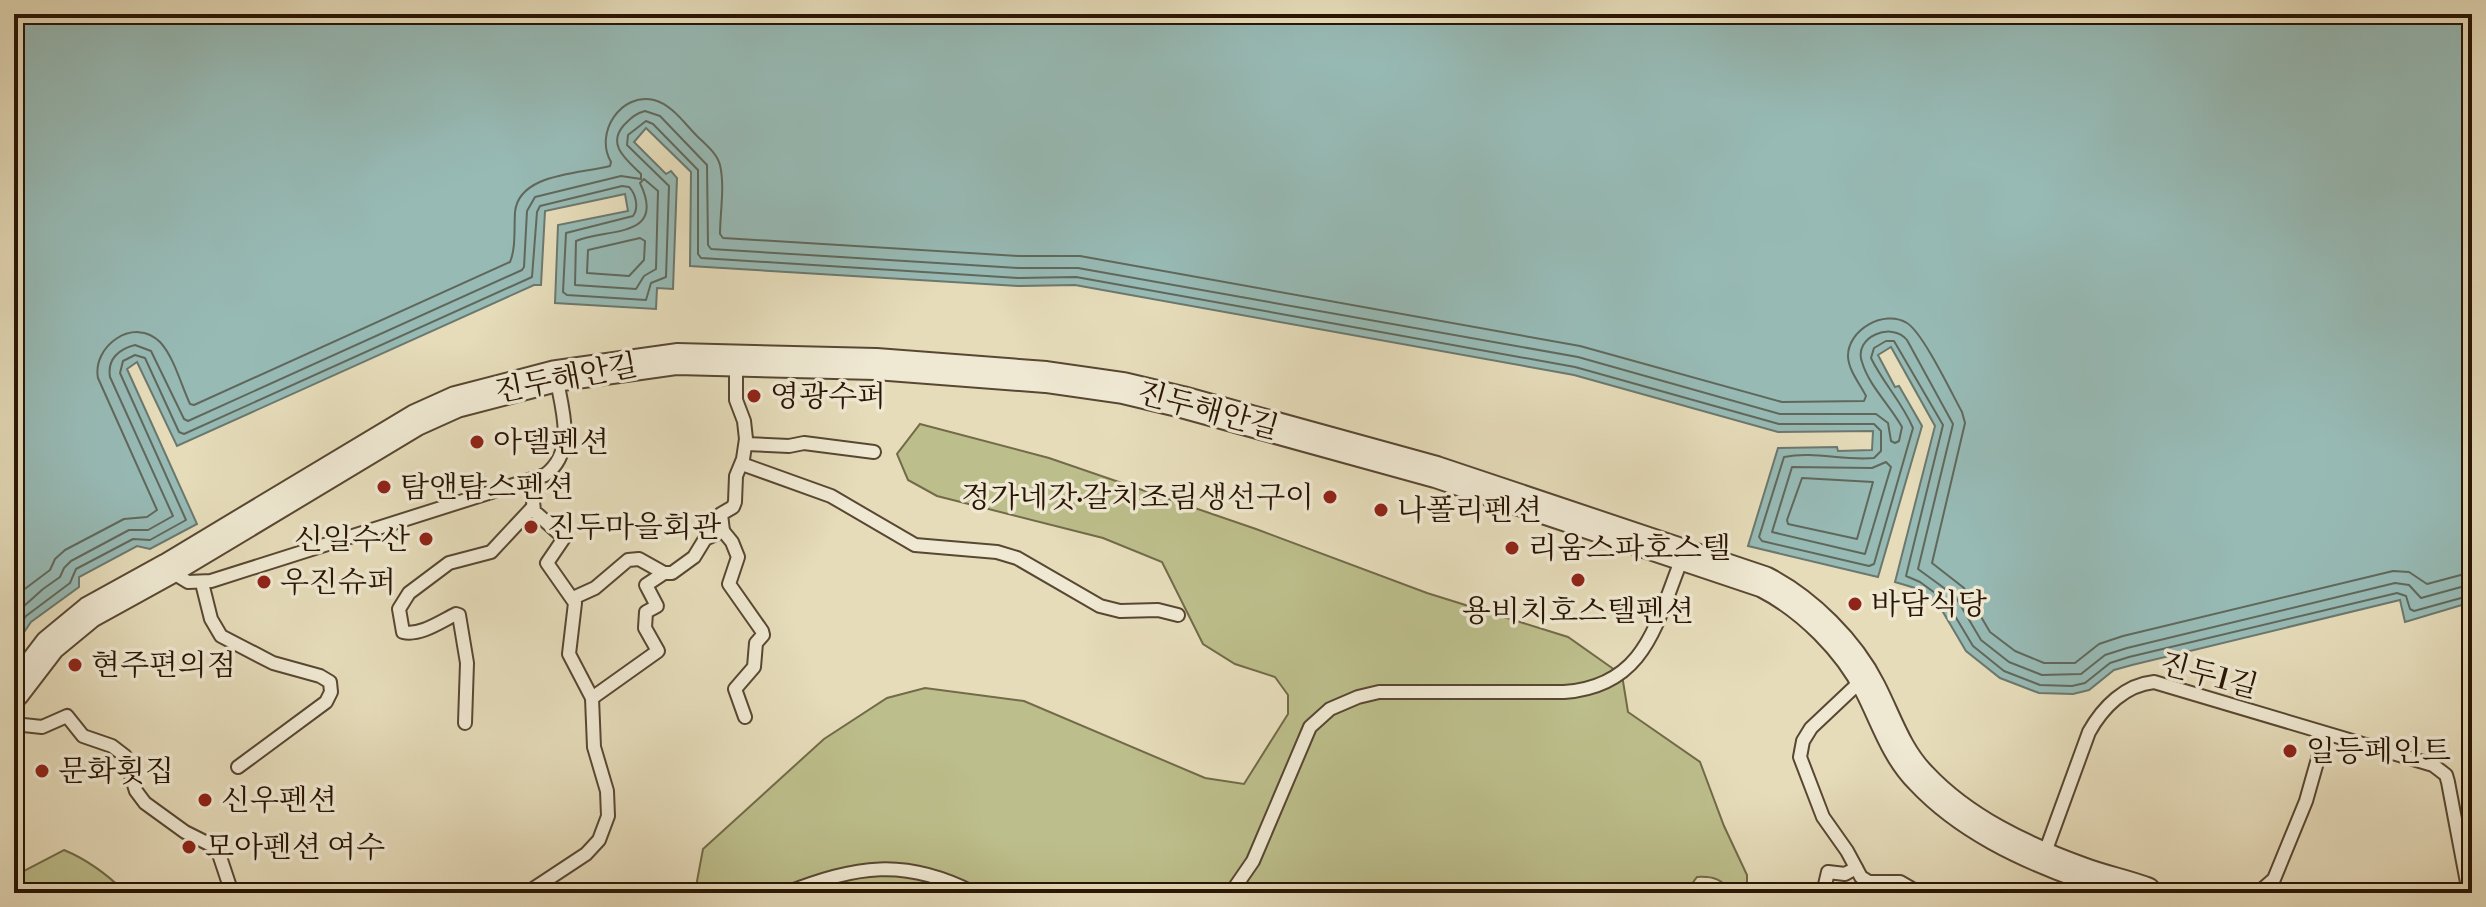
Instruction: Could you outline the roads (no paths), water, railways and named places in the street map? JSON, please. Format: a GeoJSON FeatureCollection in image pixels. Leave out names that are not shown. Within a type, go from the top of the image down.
{"type":"FeatureCollection","features":[{"type":"Feature","properties":{"kind":"street","name":"진두해안길"},"geometry":{"type":"LineString","coordinates":[[14,692],[29,669],[68,628],[115,597],[168,569],[416,420],[456,402],[556,376],[647,361],[702,357],[876,364],[1046,377],[1123,388],[1436,472],[1764,582],[1793,599],[1831,635],[1864,678],[1896,744],[1921,779],[1987,830],[2043,858],[2146,893]]}},
{"type":"Feature","properties":{"kind":"lane"},"geometry":{"type":"LineString","coordinates":[[736,359],[736,400],[746,430],[746,444],[736,476],[735,502],[733,507],[721,514],[723,531],[738,557],[729,584],[763,635],[756,643],[754,667],[735,689],[745,717]]}},
{"type":"Feature","properties":{"kind":"lane"},"geometry":{"type":"LineString","coordinates":[[168,569],[188,582],[202,583],[531,480],[553,469],[563,451],[565,430],[556,376]]}},
{"type":"Feature","properties":{"kind":"lane"},"geometry":{"type":"LineString","coordinates":[[746,444],[789,446],[804,443],[874,452]]}},
{"type":"Feature","properties":{"kind":"lane"},"geometry":{"type":"LineString","coordinates":[[742,464],[831,496],[915,545],[997,552],[1017,558],[1100,606],[1120,611],[1158,610],[1178,615]]}},
{"type":"Feature","properties":{"kind":"lane"},"geometry":{"type":"LineString","coordinates":[[531,480],[533,507],[537,515],[563,536],[564,541],[547,563],[573,598],[575,608],[569,654],[592,698],[594,747],[609,803],[605,829],[586,854],[533,889],[532,893]]}},
{"type":"Feature","properties":{"kind":"lane"},"geometry":{"type":"LineString","coordinates":[[465,723],[467,651],[459,615],[408,634],[403,632],[400,625],[399,609],[409,593],[442,567],[491,552],[533,507]]}},
{"type":"Feature","properties":{"kind":"lane"},"geometry":{"type":"LineString","coordinates":[[592,698],[658,651],[645,628],[644,616],[657,606],[646,585],[664,573],[678,570],[694,557],[705,539],[723,531]]}},
{"type":"Feature","properties":{"kind":"lane"},"geometry":{"type":"LineString","coordinates":[[1231,893],[1253,861],[1300,746],[1310,727],[1320,717],[1342,703],[1379,692],[1564,692],[1585,691],[1604,685],[1622,675],[1642,651],[1684,554]]}},
{"type":"Feature","properties":{"kind":"lane"},"geometry":{"type":"LineString","coordinates":[[573,598],[595,588],[628,560],[639,559],[664,573]]}},
{"type":"Feature","properties":{"kind":"lane"},"geometry":{"type":"LineString","coordinates":[[202,583],[211,619],[221,636],[273,663],[320,676],[330,682],[331,692],[326,702],[238,767]]}},
{"type":"Feature","properties":{"kind":"lane"},"geometry":{"type":"LineString","coordinates":[[1864,678],[1811,728],[1803,741],[1800,757],[1823,817],[1861,877],[1869,882],[1900,882],[1919,893]]}},
{"type":"Feature","properties":{"kind":"lane","name":"진두1길"},"geometry":{"type":"LineString","coordinates":[[2043,858],[2089,732],[2099,713],[2136,683],[2154,682],[2423,761],[2446,775],[2469,893]]}},
{"type":"Feature","properties":{"kind":"lane"},"geometry":{"type":"LineString","coordinates":[[14,724],[42,727],[67,716],[83,736],[112,746],[125,756],[136,791],[145,803],[185,832],[217,848],[232,893]]}},
{"type":"Feature","properties":{"kind":"lane"},"geometry":{"type":"LineString","coordinates":[[2258,893],[2274,879],[2306,801],[2325,734]]}},
{"type":"Feature","properties":{"kind":"lane"},"geometry":{"type":"LineString","coordinates":[[786,893],[834,877],[879,868],[899,868],[932,876],[974,893]]}},
{"type":"Feature","properties":{"kind":"lane"},"geometry":{"type":"LineString","coordinates":[[1823,893],[1828,872],[1845,874],[1856,868]]}},
{"type":"Feature","properties":{"kind":"water"},"geometry":{"type":"Polygon","coordinates":[[[14,14],[2472,14],[2472,602],[2405,622],[2400,600],[2114,670],[2089,690],[2073,694],[2039,693],[2000,678],[1966,651],[1940,607],[1915,588],[1895,582],[1935,426],[1891,347],[1878,355],[1895,387],[1899,386],[1922,426],[1878,577],[1748,546],[1778,448],[1872,450],[1873,431],[1778,432],[1574,375],[1075,285],[1019,286],[690,266],[691,172],[646,128],[634,142],[666,174],[671,171],[677,178],[673,289],[657,288],[656,309],[555,303],[558,225],[628,211],[625,194],[545,211],[541,285],[534,285],[177,446],[137,362],[127,369],[197,524],[150,549],[137,546],[79,577],[79,587],[31,622],[14,647],[14,14]]]}},
{"type":"Feature","properties":{"kind":"place","name":"영광수퍼"},"geometry":{"type":"Point","coordinates":[754,396]}},
{"type":"Feature","properties":{"kind":"place","name":"아델펜션"},"geometry":{"type":"Point","coordinates":[477,442]}},
{"type":"Feature","properties":{"kind":"place","name":"탐앤탐스펜션"},"geometry":{"type":"Point","coordinates":[384,487]}},
{"type":"Feature","properties":{"kind":"place","name":"정가네갓·갈치조림생선구이"},"geometry":{"type":"Point","coordinates":[1330,497]}},
{"type":"Feature","properties":{"kind":"place","name":"나폴리펜션"},"geometry":{"type":"Point","coordinates":[1381,510]}},
{"type":"Feature","properties":{"kind":"place","name":"진두마을회관"},"geometry":{"type":"Point","coordinates":[531,527]}},
{"type":"Feature","properties":{"kind":"place","name":"신일수산"},"geometry":{"type":"Point","coordinates":[426,539]}},
{"type":"Feature","properties":{"kind":"place","name":"리움스파호스텔"},"geometry":{"type":"Point","coordinates":[1512,548]}},
{"type":"Feature","properties":{"kind":"place","name":"용비치호스텔펜션"},"geometry":{"type":"Point","coordinates":[1578,580]}},
{"type":"Feature","properties":{"kind":"place","name":"우진슈퍼"},"geometry":{"type":"Point","coordinates":[264,582]}},
{"type":"Feature","properties":{"kind":"place","name":"바담식당"},"geometry":{"type":"Point","coordinates":[1855,604]}},
{"type":"Feature","properties":{"kind":"place","name":"현주편의점"},"geometry":{"type":"Point","coordinates":[75,665]}},
{"type":"Feature","properties":{"kind":"place","name":"일등페인트"},"geometry":{"type":"Point","coordinates":[2290,751]}},
{"type":"Feature","properties":{"kind":"place","name":"문화횟집"},"geometry":{"type":"Point","coordinates":[42,771]}},
{"type":"Feature","properties":{"kind":"place","name":"신우펜션"},"geometry":{"type":"Point","coordinates":[205,800]}},
{"type":"Feature","properties":{"kind":"place","name":"모아펜션 여수"},"geometry":{"type":"Point","coordinates":[189,847]}}]}
